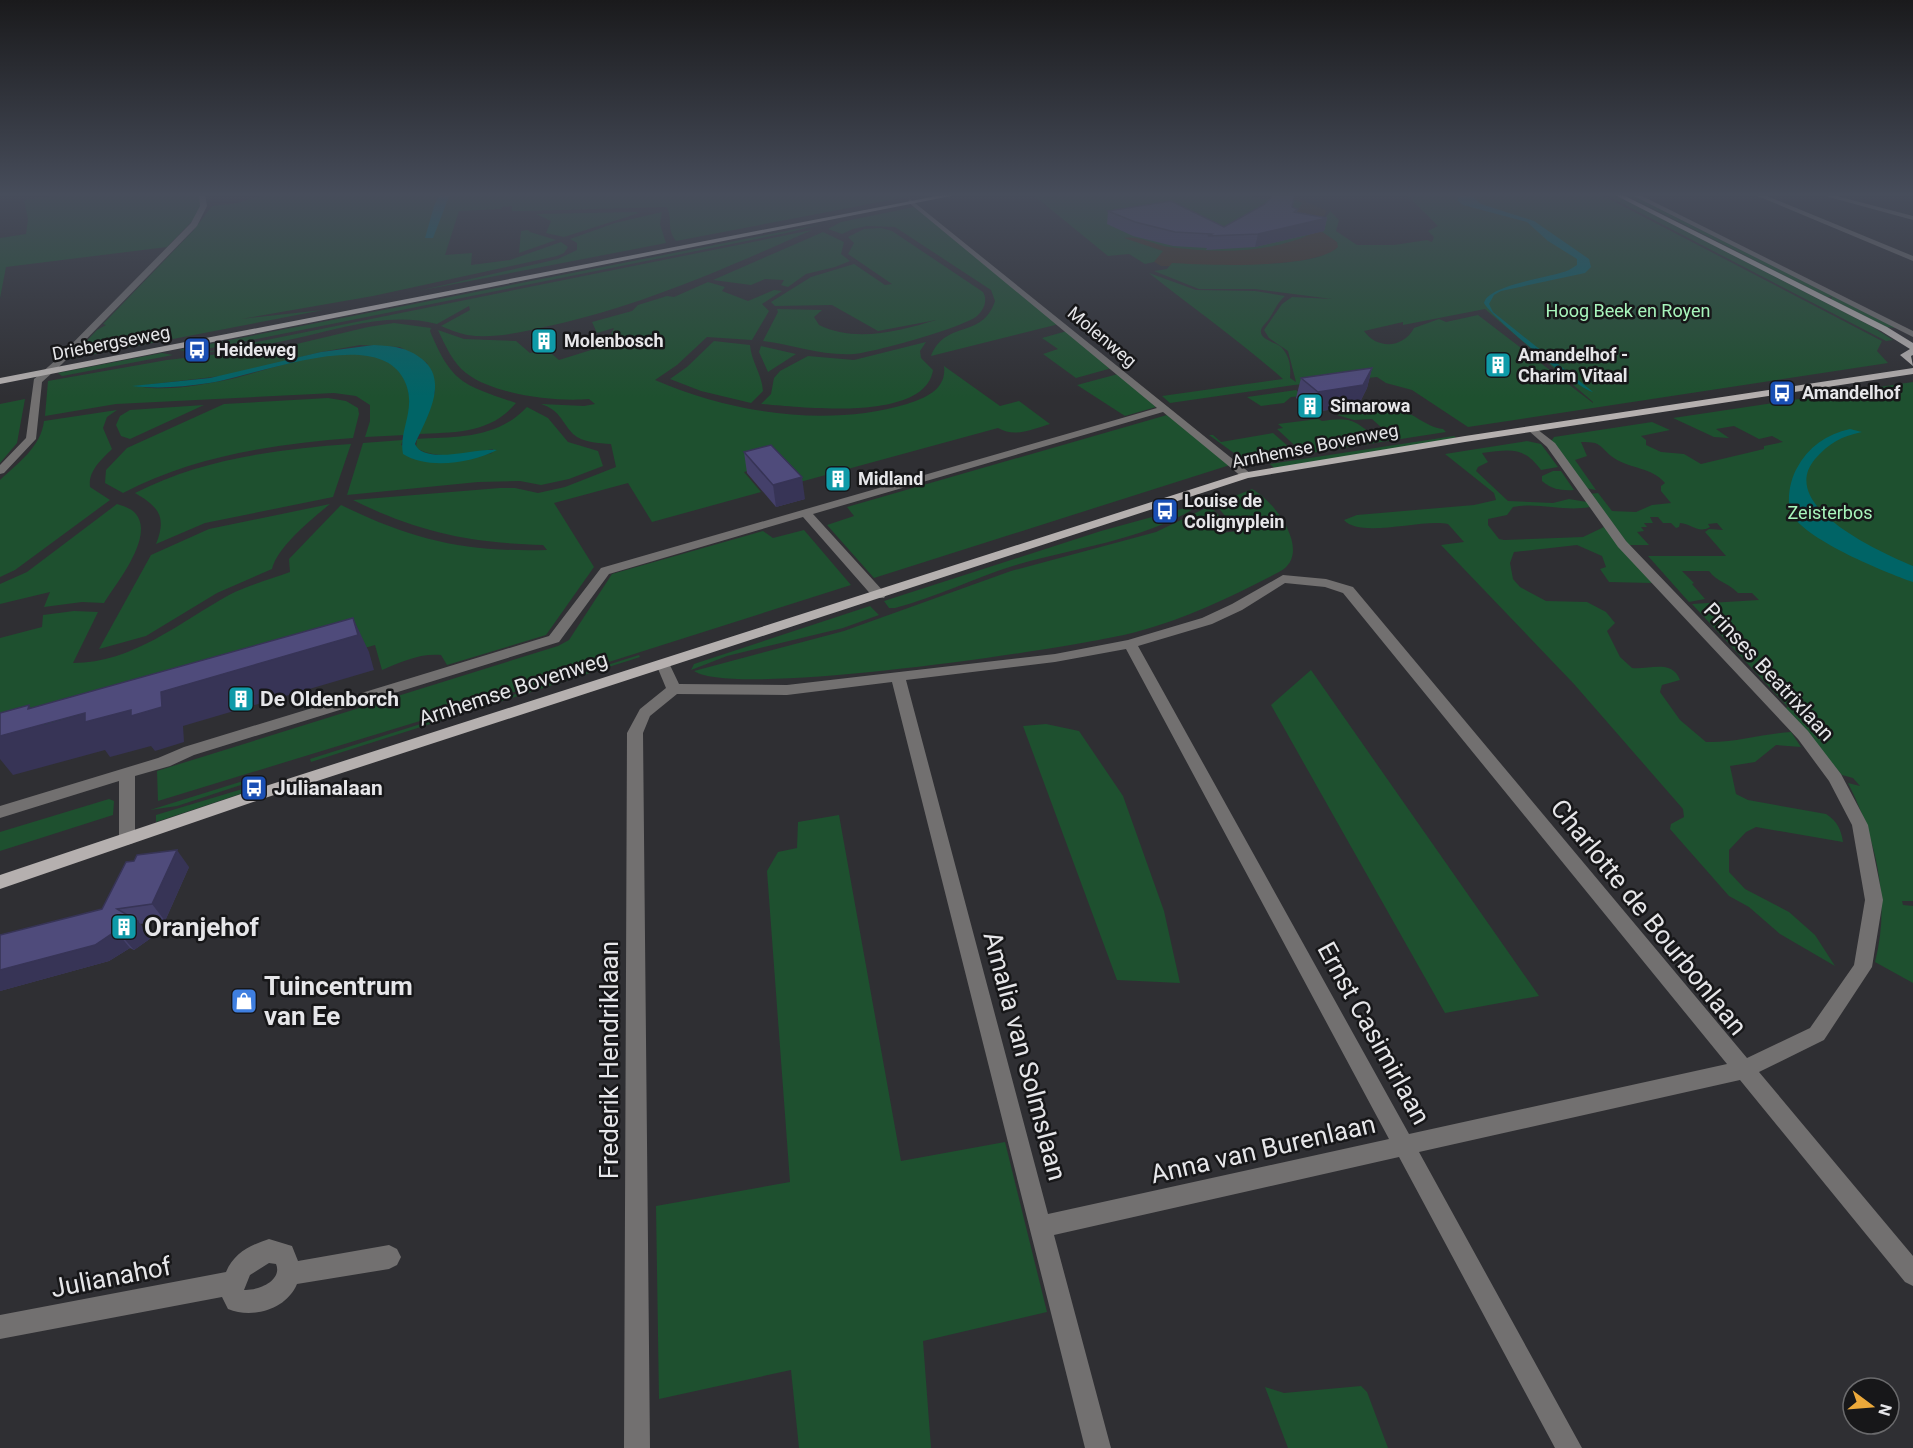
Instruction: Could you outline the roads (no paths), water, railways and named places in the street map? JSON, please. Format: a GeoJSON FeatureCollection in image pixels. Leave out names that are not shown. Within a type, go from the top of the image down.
{"type":"FeatureCollection","features":[{"type":"Feature","properties":{"kind":"main road","name":"Driebergseweg"},"geometry":{"type":"LineString","coordinates":[[0,381],[610,262]]}},
{"type":"Feature","properties":{"kind":"main road"},"geometry":{"type":"LineString","coordinates":[[1749,262],[1899,338],[1913,349],[1905,355],[1913,363]]}},
{"type":"Feature","properties":{"kind":"main road","name":"Arnhemse Bovenweg"},"geometry":{"type":"LineString","coordinates":[[0,882],[663,664],[1246,476],[1533,429],[1913,372]]}},
{"type":"Feature","properties":{"kind":"street"},"geometry":{"type":"LineString","coordinates":[[0,471],[31,439],[37,381],[157,262]]}},
{"type":"Feature","properties":{"kind":"street","name":"Molenweg"},"geometry":{"type":"LineString","coordinates":[[984,262],[1246,476]]}},
{"type":"Feature","properties":{"kind":"street"},"geometry":{"type":"LineString","coordinates":[[1768,262],[1911,333]]}},
{"type":"Feature","properties":{"kind":"street"},"geometry":{"type":"LineString","coordinates":[[1899,338],[1911,333]]}},
{"type":"Feature","properties":{"kind":"street","name":"Arnhemse Bovenweg"},"geometry":{"type":"LineString","coordinates":[[0,812],[165,762],[189,751],[554,639],[606,571],[1163,409]]}},
{"type":"Feature","properties":{"kind":"street","name":"Prinses Beatrixlaan"},"geometry":{"type":"LineString","coordinates":[[1533,429],[1551,445],[1622,544],[1803,735],[1835,778],[1860,825],[1874,900],[1863,967],[1817,1034],[1742,1070]]}},
{"type":"Feature","properties":{"kind":"street"},"geometry":{"type":"LineString","coordinates":[[805,513],[879,595]]}},
{"type":"Feature","properties":{"kind":"street","name":"Charlotte de Bourbonlaan"},"geometry":{"type":"LineString","coordinates":[[1130,644],[1207,621],[1237,607],[1283,579],[1326,583],[1348,590],[1742,1070],[1913,1274]]}},
{"type":"Feature","properties":{"kind":"street"},"geometry":{"type":"LineString","coordinates":[[663,664],[674,689],[787,690],[1055,658],[1130,644]]}},
{"type":"Feature","properties":{"kind":"street","name":"Ernst Casimirlaan"},"geometry":{"type":"LineString","coordinates":[[1130,644],[1569,1448]]}},
{"type":"Feature","properties":{"kind":"street","name":"Amalia van Solmslaan"},"geometry":{"type":"LineString","coordinates":[[898,678],[1098,1448]]}},
{"type":"Feature","properties":{"kind":"street","name":"Frederik Hendriklaan"},"geometry":{"type":"LineString","coordinates":[[637,1448],[635,733],[639,718],[648,708],[674,689]]}},
{"type":"Feature","properties":{"kind":"street"},"geometry":{"type":"LineString","coordinates":[[127,773],[127,839]]}},
{"type":"Feature","properties":{"kind":"street","name":"Anna van Burenlaan"},"geometry":{"type":"LineString","coordinates":[[1041,1227],[1742,1070]]}},
{"type":"Feature","properties":{"kind":"street"},"geometry":{"type":"LineString","coordinates":[[269,1251],[284,1254],[289,1265],[288,1274],[276,1291],[258,1303],[240,1302],[235,1298],[232,1283],[243,1265],[260,1253],[269,1251]]}},
{"type":"Feature","properties":{"kind":"street"},"geometry":{"type":"LineString","coordinates":[[288,1274],[389,1257]]}},
{"type":"Feature","properties":{"kind":"street","name":"Julianahof"},"geometry":{"type":"LineString","coordinates":[[0,1327],[232,1283]]}},
{"type":"Feature","properties":{"kind":"water"},"geometry":{"type":"Polygon","coordinates":[[[1577,262],[1590,262],[1591,267],[1585,273],[1501,291],[1494,295],[1489,304],[1493,312],[1593,392],[1571,380],[1536,352],[1502,323],[1484,303],[1488,296],[1508,286],[1560,273],[1577,265],[1577,262]]]}},
{"type":"Feature","properties":{"kind":"water"},"geometry":{"type":"Polygon","coordinates":[[[374,345],[405,350],[422,359],[430,368],[435,389],[429,412],[415,444],[420,450],[440,455],[497,450],[487,455],[450,463],[425,462],[403,454],[402,445],[409,399],[403,378],[389,363],[367,356],[342,355],[313,358],[230,379],[199,384],[161,387],[132,386],[210,378],[321,352],[374,345]]]}},
{"type":"Feature","properties":{"kind":"water"},"geometry":{"type":"Polygon","coordinates":[[[1850,429],[1862,432],[1836,441],[1815,459],[1807,477],[1809,494],[1820,510],[1837,525],[1878,550],[1913,566],[1913,582],[1848,555],[1814,535],[1793,516],[1789,505],[1791,485],[1801,460],[1819,442],[1850,429]]]}},
{"type":"Feature","properties":{"kind":"place","name":"Molenbosch"},"geometry":{"type":"Point","coordinates":[544,341]}},
{"type":"Feature","properties":{"kind":"place","name":"Heideweg"},"geometry":{"type":"Point","coordinates":[197,350]}},
{"type":"Feature","properties":{"kind":"place","name":"Amandelhof - Charim Vitaal"},"geometry":{"type":"Point","coordinates":[1498,365]}},
{"type":"Feature","properties":{"kind":"place","name":"Amandelhof"},"geometry":{"type":"Point","coordinates":[1782,393]}},
{"type":"Feature","properties":{"kind":"place","name":"Simarowa"},"geometry":{"type":"Point","coordinates":[1310,406]}},
{"type":"Feature","properties":{"kind":"place","name":"Midland"},"geometry":{"type":"Point","coordinates":[838,479]}},
{"type":"Feature","properties":{"kind":"place","name":"Louise de Colignyplein"},"geometry":{"type":"Point","coordinates":[1165,511]}},
{"type":"Feature","properties":{"kind":"place","name":"De Oldenborch"},"geometry":{"type":"Point","coordinates":[241,699]}},
{"type":"Feature","properties":{"kind":"place","name":"Julianalaan"},"geometry":{"type":"Point","coordinates":[254,788]}},
{"type":"Feature","properties":{"kind":"place","name":"Oranjehof"},"geometry":{"type":"Point","coordinates":[124,927]}},
{"type":"Feature","properties":{"kind":"place","name":"Tuincentrum van Ee"},"geometry":{"type":"Point","coordinates":[244,1001]}},
{"type":"Feature","properties":{"kind":"park label","name":"Hoog Beek en Royen"},"geometry":{"type":"Point","coordinates":[1628,311]}},
{"type":"Feature","properties":{"kind":"park label","name":"Zeisterbos"},"geometry":{"type":"Point","coordinates":[1830,513]}}]}
